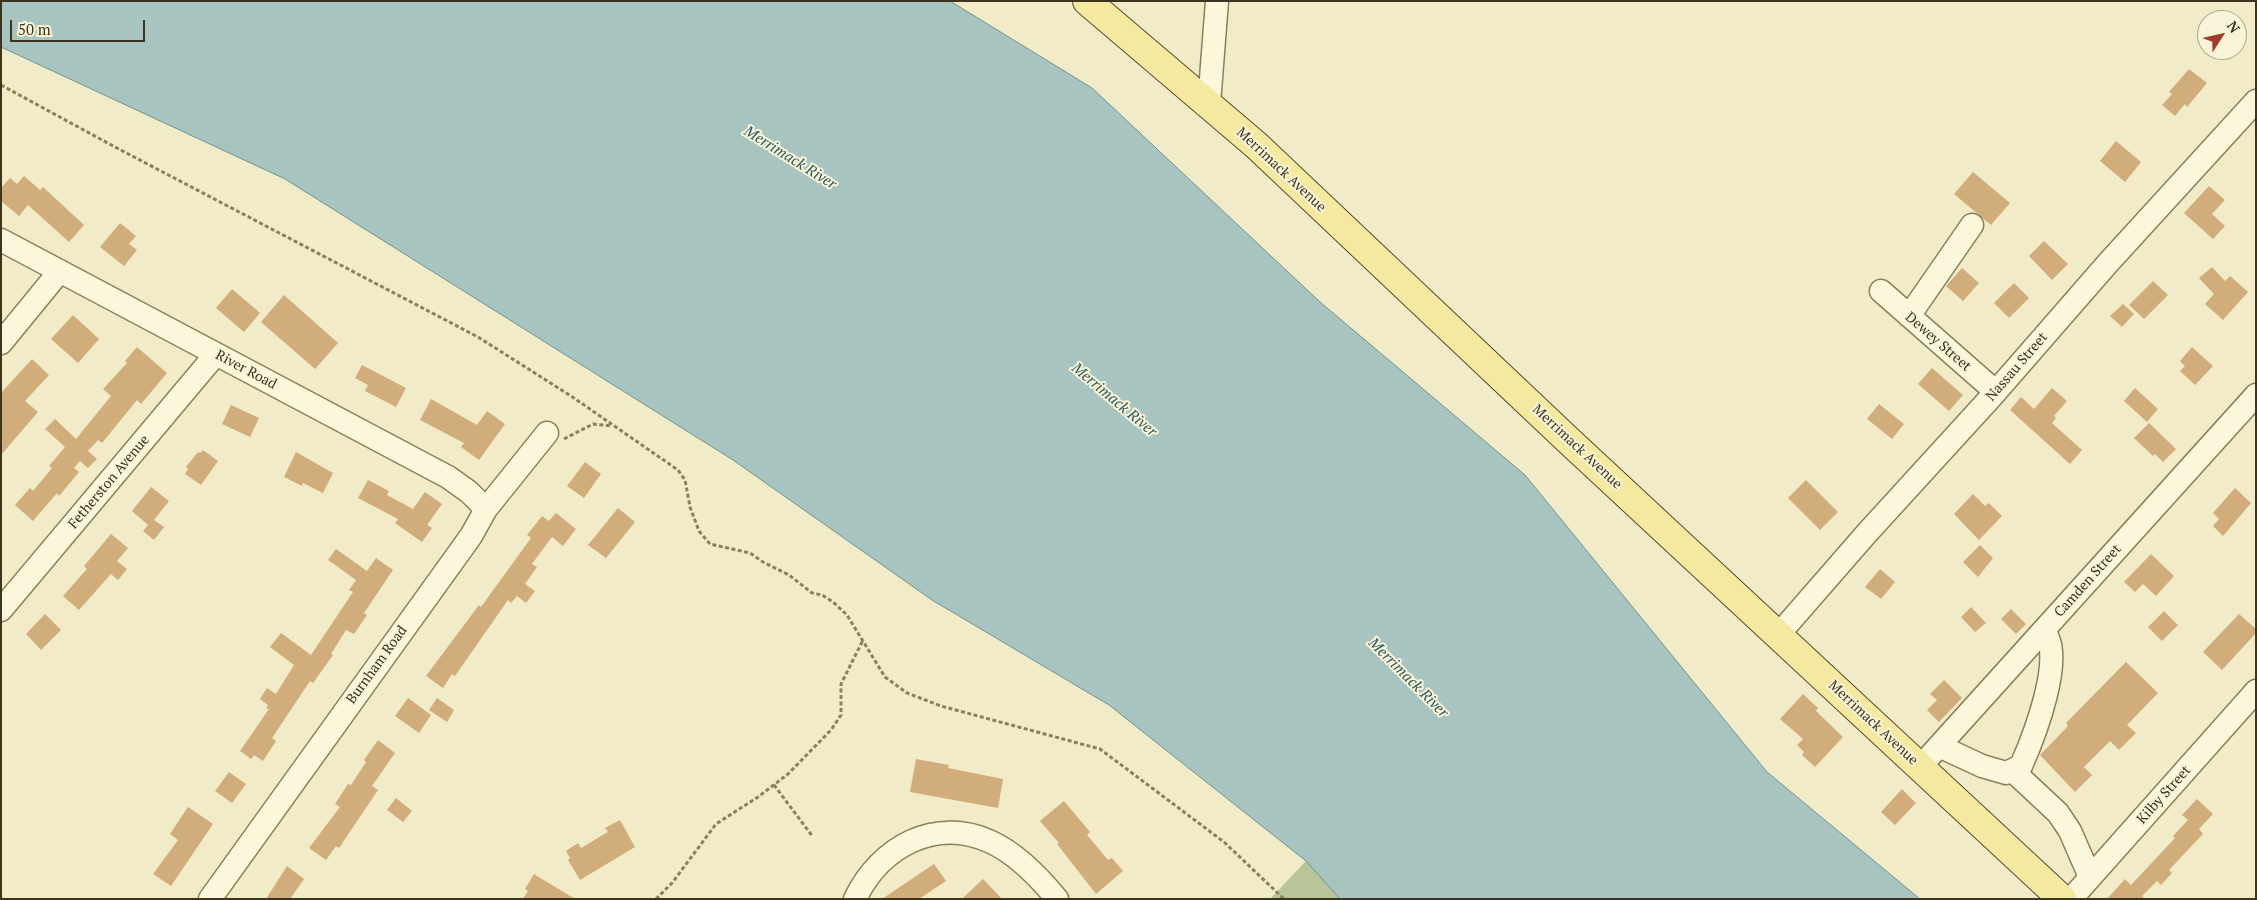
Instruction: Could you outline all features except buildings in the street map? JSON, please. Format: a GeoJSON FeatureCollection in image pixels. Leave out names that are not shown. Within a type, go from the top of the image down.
{"type":"FeatureCollection","features":[{"type":"Feature","properties":{"kind":"main road","name":"Merrimack Avenue"},"geometry":{"type":"LineString","coordinates":[[1087,1],[1256,145],[1553,426],[2062,899]]}},
{"type":"Feature","properties":{"kind":"street"},"geometry":{"type":"LineString","coordinates":[[1209,104],[1218,1]]}},
{"type":"Feature","properties":{"kind":"street","name":"Nassau Street"},"geometry":{"type":"LineString","coordinates":[[1779,634],[1867,533],[1996,392],[2108,263],[2256,101]]}},
{"type":"Feature","properties":{"kind":"street"},"geometry":{"type":"LineString","coordinates":[[1909,316],[1972,225]]}},
{"type":"Feature","properties":{"kind":"street","name":"River Road"},"geometry":{"type":"LineString","coordinates":[[1,240],[448,477],[469,492],[486,508]]}},
{"type":"Feature","properties":{"kind":"street"},"geometry":{"type":"LineString","coordinates":[[1,343],[60,271]]}},
{"type":"Feature","properties":{"kind":"street","name":"Dewey Street"},"geometry":{"type":"LineString","coordinates":[[1880,291],[1996,392]]}},
{"type":"Feature","properties":{"kind":"street","name":"Fetherston Avenue"},"geometry":{"type":"LineString","coordinates":[[1,610],[216,354]]}},
{"type":"Feature","properties":{"kind":"street","name":"Camden Street"},"geometry":{"type":"LineString","coordinates":[[1920,767],[2256,395]]}},
{"type":"Feature","properties":{"kind":"street","name":"Burnham Road"},"geometry":{"type":"LineString","coordinates":[[210,899],[471,536],[486,508],[547,433]]}},
{"type":"Feature","properties":{"kind":"street"},"geometry":{"type":"LineString","coordinates":[[1939,746],[1982,766],[2006,773],[2021,766],[2049,682],[2052,646],[2048,636],[2043,631]]}},
{"type":"Feature","properties":{"kind":"street","name":"Kilby Street"},"geometry":{"type":"LineString","coordinates":[[2071,899],[2256,690]]}},
{"type":"Feature","properties":{"kind":"street"},"geometry":{"type":"LineString","coordinates":[[2013,771],[2058,814],[2070,831],[2090,877]]}},
{"type":"Feature","properties":{"kind":"street"},"geometry":{"type":"LineString","coordinates":[[855,899],[870,873],[880,862],[896,850],[914,840],[949,832],[971,834],[991,842],[1010,853],[1057,899]]}},
{"type":"Feature","properties":{"kind":"path"},"geometry":{"type":"LineString","coordinates":[[1,85],[478,338],[678,470],[685,480],[690,507],[699,531],[710,544],[750,553],[789,575],[812,593],[822,595],[847,615],[886,677],[907,693],[941,706],[1100,749],[1224,842],[1284,899]]}},
{"type":"Feature","properties":{"kind":"path"},"geometry":{"type":"LineString","coordinates":[[547,433],[562,439],[570,438],[593,424],[617,428]]}},
{"type":"Feature","properties":{"kind":"path"},"geometry":{"type":"LineString","coordinates":[[656,899],[672,883],[716,824],[774,786],[811,753],[838,722],[842,708],[841,684],[863,640]]}},
{"type":"Feature","properties":{"kind":"path"},"geometry":{"type":"LineString","coordinates":[[774,786],[812,838]]}},
{"type":"Feature","properties":{"kind":"green space"},"geometry":{"type":"Polygon","coordinates":[[[1306,861],[1340,899],[1270,899],[1306,861]]]}},
{"type":"Feature","properties":{"kind":"water","name":"Merrimack River"},"geometry":{"type":"Polygon","coordinates":[[[1,1],[950,1],[1092,88],[1320,302],[1525,475],[1767,772],[1920,899],[1340,899],[1306,861],[1109,705],[932,600],[733,460],[285,179],[1,47],[1,1]]]}}]}
